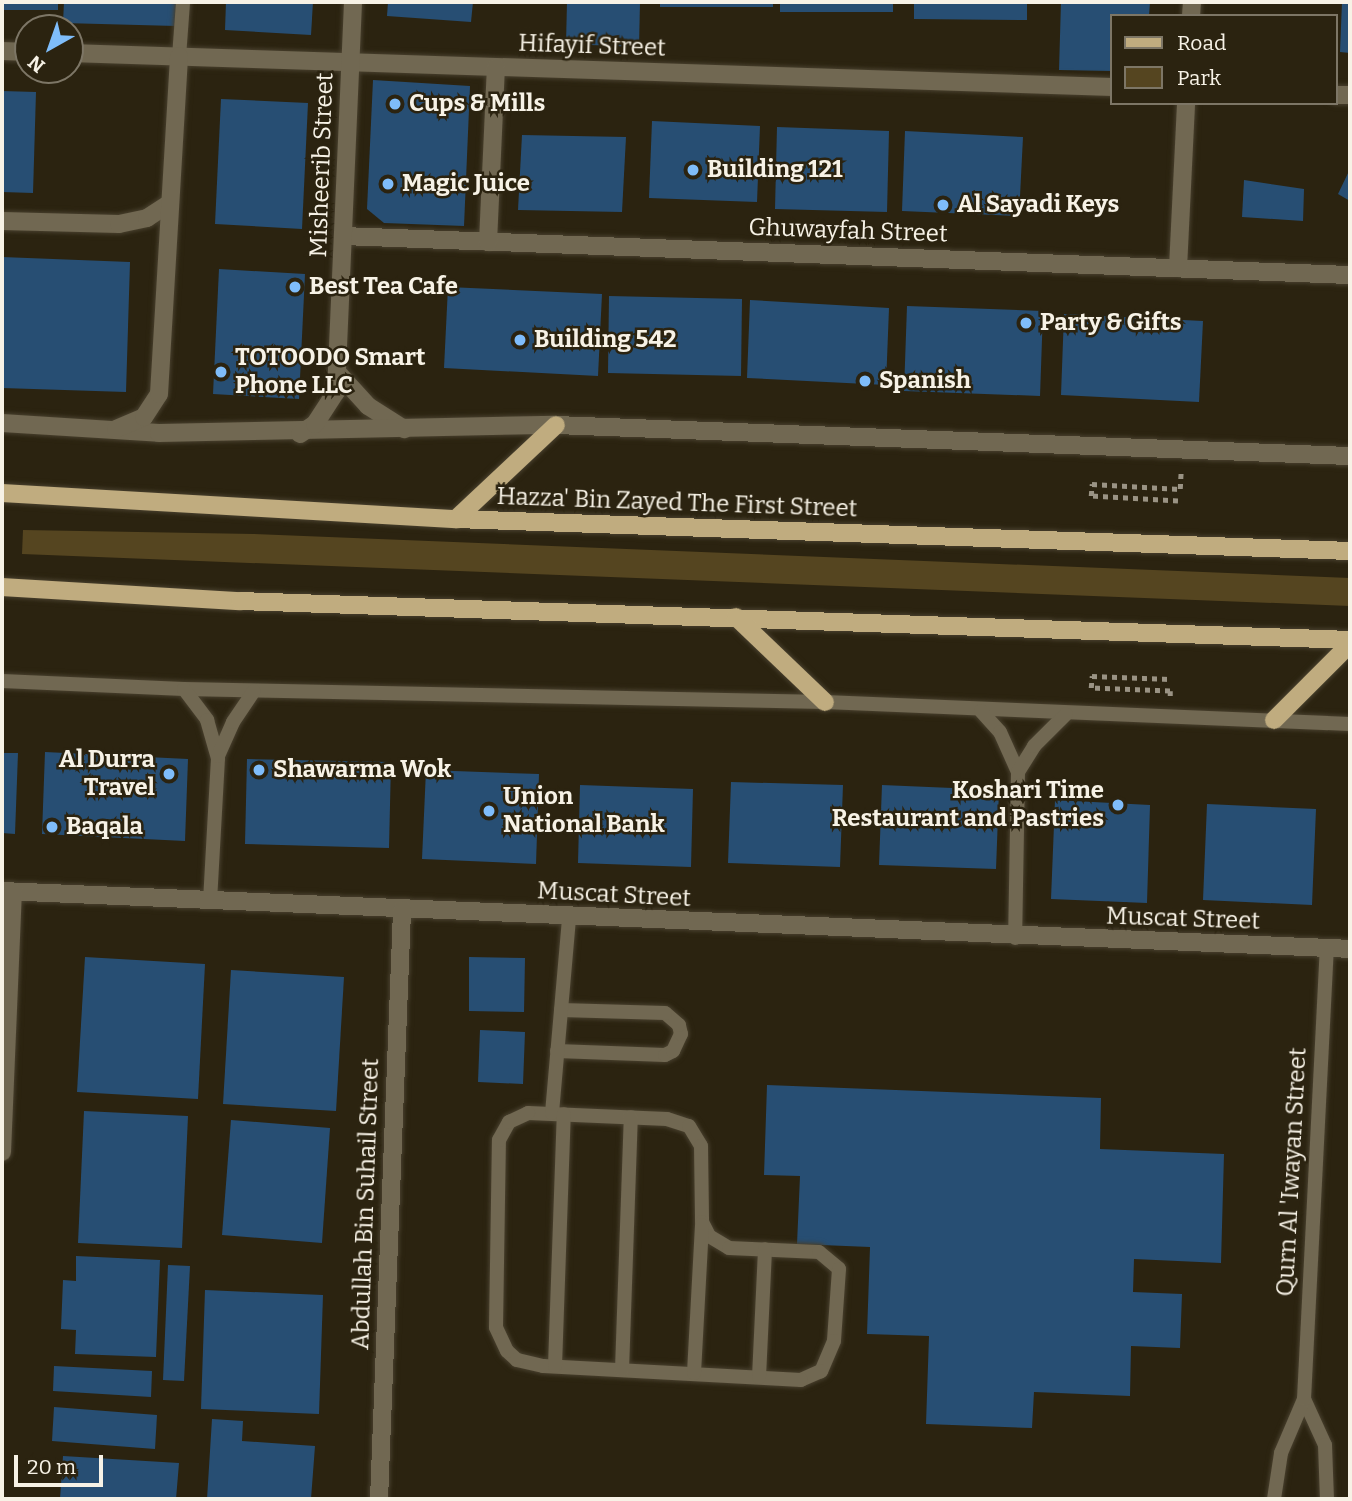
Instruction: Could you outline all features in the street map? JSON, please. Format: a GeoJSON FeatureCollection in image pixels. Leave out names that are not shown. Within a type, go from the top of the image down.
{"type":"FeatureCollection","features":[{"type":"Feature","properties":{"kind":"main road"},"geometry":{"type":"LineString","coordinates":[[456,519],[556,425]]}},
{"type":"Feature","properties":{"kind":"main road","name":"Hazza' Bin Zayed The First Street"},"geometry":{"type":"LineString","coordinates":[[2,493],[456,519],[1350,551]]}},
{"type":"Feature","properties":{"kind":"main road"},"geometry":{"type":"LineString","coordinates":[[2,587],[240,601],[736,617],[1350,642]]}},
{"type":"Feature","properties":{"kind":"main road"},"geometry":{"type":"LineString","coordinates":[[736,617],[825,702]]}},
{"type":"Feature","properties":{"kind":"main road"},"geometry":{"type":"LineString","coordinates":[[1274,720],[1350,642]]}},
{"type":"Feature","properties":{"kind":"street","name":"Misheerib Street"},"geometry":{"type":"LineString","coordinates":[[300,434],[328,409],[338,373],[353,2]]}},
{"type":"Feature","properties":{"kind":"street","name":"Hifayif Street"},"geometry":{"type":"LineString","coordinates":[[84,54],[1110,88]]}},
{"type":"Feature","properties":{"kind":"street"},"geometry":{"type":"LineString","coordinates":[[106,429],[133,425],[153,407],[159,394],[179,57]]}},
{"type":"Feature","properties":{"kind":"street"},"geometry":{"type":"LineString","coordinates":[[488,242],[496,67]]}},
{"type":"Feature","properties":{"kind":"street"},"geometry":{"type":"LineString","coordinates":[[1178,268],[1186,105]]}},
{"type":"Feature","properties":{"kind":"street"},"geometry":{"type":"LineString","coordinates":[[2,221],[119,225],[147,218],[170,203]]}},
{"type":"Feature","properties":{"kind":"street","name":"Ghuwayfah Street"},"geometry":{"type":"LineString","coordinates":[[343,236],[1350,275]]}},
{"type":"Feature","properties":{"kind":"street"},"geometry":{"type":"LineString","coordinates":[[338,373],[368,407],[406,430]]}},
{"type":"Feature","properties":{"kind":"street"},"geometry":{"type":"LineString","coordinates":[[2,424],[300,434],[556,425],[1350,456]]}},
{"type":"Feature","properties":{"kind":"street"},"geometry":{"type":"LineString","coordinates":[[2,1152],[7,891]]}},
{"type":"Feature","properties":{"kind":"street","name":"Muscat Street"},"geometry":{"type":"LineString","coordinates":[[7,891],[1015,938],[1350,949]]}},
{"type":"Feature","properties":{"kind":"street","name":"Abdullah Bin Suhail Street"},"geometry":{"type":"LineString","coordinates":[[379,1499],[402,910]]}},
{"type":"Feature","properties":{"kind":"lane"},"geometry":{"type":"LineString","coordinates":[[179,57],[183,2]]}},
{"type":"Feature","properties":{"kind":"lane"},"geometry":{"type":"LineString","coordinates":[[2,681],[184,690],[825,702],[981,711],[1350,724]]}},
{"type":"Feature","properties":{"kind":"lane"},"geometry":{"type":"LineString","coordinates":[[184,690],[207,720],[218,758],[210,901]]}},
{"type":"Feature","properties":{"kind":"lane"},"geometry":{"type":"LineString","coordinates":[[218,758],[233,722],[254,691]]}},
{"type":"Feature","properties":{"kind":"lane"},"geometry":{"type":"LineString","coordinates":[[981,711],[1000,732],[1018,772],[1015,938]]}},
{"type":"Feature","properties":{"kind":"lane"},"geometry":{"type":"LineString","coordinates":[[1018,772],[1034,746],[1066,714]]}},
{"type":"Feature","properties":{"kind":"lane"},"geometry":{"type":"LineString","coordinates":[[555,1366],[557,1051],[569,917]]}},
{"type":"Feature","properties":{"kind":"lane","name":"Qurn Al 'Iwayan Street"},"geometry":{"type":"LineString","coordinates":[[1274,1499],[1280,1453],[1304,1399],[1326,948]]}},
{"type":"Feature","properties":{"kind":"lane"},"geometry":{"type":"LineString","coordinates":[[557,1051],[665,1055],[673,1051],[681,1034],[679,1025],[665,1013],[561,1010]]}},
{"type":"Feature","properties":{"kind":"lane"},"geometry":{"type":"LineString","coordinates":[[694,1374],[702,1222],[701,1146],[694,1132],[675,1120],[558,1113],[518,1116],[499,1140],[496,1327],[500,1340],[517,1360],[555,1366],[694,1374],[759,1377],[801,1380],[828,1362],[841,1278],[834,1261],[819,1252],[721,1246],[709,1236],[702,1222]]}},
{"type":"Feature","properties":{"kind":"lane"},"geometry":{"type":"LineString","coordinates":[[622,1370],[631,1117]]}},
{"type":"Feature","properties":{"kind":"lane"},"geometry":{"type":"LineString","coordinates":[[759,1377],[765,1249]]}},
{"type":"Feature","properties":{"kind":"lane","name":"Qurn Al 'Iwayan Street"},"geometry":{"type":"LineString","coordinates":[[1304,1399],[1325,1445],[1327,1499]]}},
{"type":"Feature","properties":{"kind":"path"},"geometry":{"type":"LineString","coordinates":[[1178,501],[1091,496],[1092,484],[1180,489]]}},
{"type":"Feature","properties":{"kind":"path"},"geometry":{"type":"LineString","coordinates":[[1170,679],[1091,676],[1091,688],[1170,691]]}},
{"type":"Feature","properties":{"kind":"green space"},"geometry":{"type":"Polygon","coordinates":[[[23,530],[254,534],[1350,578],[1350,606],[22,554],[23,530]]]}},
{"type":"Feature","properties":{"kind":"building"},"geometry":{"type":"Polygon","coordinates":[[[2,2],[58,2],[58,10],[2,10],[2,2]]]}},
{"type":"Feature","properties":{"kind":"building"},"geometry":{"type":"Polygon","coordinates":[[[64,2],[177,2],[176,26],[84,24],[84,14],[63,14],[64,2]]]}},
{"type":"Feature","properties":{"kind":"building"},"geometry":{"type":"Polygon","coordinates":[[[226,2],[313,2],[311,35],[225,30],[226,2]]]}},
{"type":"Feature","properties":{"kind":"building"},"geometry":{"type":"Polygon","coordinates":[[[388,2],[473,2],[471,22],[387,16],[388,2]]]}},
{"type":"Feature","properties":{"kind":"building"},"geometry":{"type":"Polygon","coordinates":[[[567,2],[640,2],[639,47],[566,44],[567,2]]]}},
{"type":"Feature","properties":{"kind":"building"},"geometry":{"type":"Polygon","coordinates":[[[660,2],[773,2],[773,7],[660,7],[660,2]]]}},
{"type":"Feature","properties":{"kind":"building"},"geometry":{"type":"Polygon","coordinates":[[[780,2],[893,2],[893,12],[780,12],[780,2]]]}},
{"type":"Feature","properties":{"kind":"building"},"geometry":{"type":"Polygon","coordinates":[[[914,2],[1027,2],[1027,20],[914,19],[914,2]]]}},
{"type":"Feature","properties":{"kind":"building"},"geometry":{"type":"Polygon","coordinates":[[[1061,2],[1150,2],[1149,14],[1110,14],[1110,71],[1059,70],[1061,2]]]}},
{"type":"Feature","properties":{"kind":"building"},"geometry":{"type":"Polygon","coordinates":[[[1342,2],[1350,2],[1350,53],[1340,52],[1342,2]]]}},
{"type":"Feature","properties":{"kind":"building"},"geometry":{"type":"Polygon","coordinates":[[[373,80],[470,86],[464,226],[384,223],[367,209],[373,80]]]}},
{"type":"Feature","properties":{"kind":"building"},"geometry":{"type":"Polygon","coordinates":[[[2,91],[36,92],[33,193],[2,192],[2,91]]]}},
{"type":"Feature","properties":{"kind":"building"},"geometry":{"type":"Polygon","coordinates":[[[221,99],[308,103],[302,229],[215,224],[221,99]]]}},
{"type":"Feature","properties":{"kind":"building"},"geometry":{"type":"Polygon","coordinates":[[[652,121],[760,126],[757,202],[649,198],[652,121]]]}},
{"type":"Feature","properties":{"kind":"building"},"geometry":{"type":"Polygon","coordinates":[[[777,127],[889,131],[887,212],[775,209],[777,127]]]}},
{"type":"Feature","properties":{"kind":"building"},"geometry":{"type":"Polygon","coordinates":[[[905,131],[1023,137],[1019,216],[902,211],[905,131]]]}},
{"type":"Feature","properties":{"kind":"building"},"geometry":{"type":"Polygon","coordinates":[[[522,135],[626,137],[622,212],[518,210],[522,135]]]}},
{"type":"Feature","properties":{"kind":"building"},"geometry":{"type":"Polygon","coordinates":[[[1350,169],[1350,201],[1338,194],[1350,169]]]}},
{"type":"Feature","properties":{"kind":"building"},"geometry":{"type":"Polygon","coordinates":[[[1244,180],[1304,189],[1303,221],[1242,217],[1244,180]]]}},
{"type":"Feature","properties":{"kind":"building"},"geometry":{"type":"Polygon","coordinates":[[[2,257],[130,262],[126,392],[2,388],[2,257]]]}},
{"type":"Feature","properties":{"kind":"building"},"geometry":{"type":"Polygon","coordinates":[[[219,269],[305,274],[299,399],[213,394],[219,269]]]}},
{"type":"Feature","properties":{"kind":"building"},"geometry":{"type":"Polygon","coordinates":[[[448,287],[602,294],[598,376],[444,368],[448,287]]]}},
{"type":"Feature","properties":{"kind":"building"},"geometry":{"type":"Polygon","coordinates":[[[609,296],[742,299],[741,376],[608,373],[609,296]]]}},
{"type":"Feature","properties":{"kind":"building"},"geometry":{"type":"Polygon","coordinates":[[[750,300],[889,308],[886,385],[747,378],[750,300]]]}},
{"type":"Feature","properties":{"kind":"building"},"geometry":{"type":"Polygon","coordinates":[[[907,306],[1043,311],[1040,396],[904,391],[907,306]]]}},
{"type":"Feature","properties":{"kind":"building"},"geometry":{"type":"Polygon","coordinates":[[[1064,314],[1203,321],[1199,402],[1061,395],[1064,314]]]}},
{"type":"Feature","properties":{"kind":"building"},"geometry":{"type":"Polygon","coordinates":[[[45,752],[188,759],[185,841],[42,834],[45,752]]]}},
{"type":"Feature","properties":{"kind":"building"},"geometry":{"type":"Polygon","coordinates":[[[2,753],[18,753],[15,834],[2,833],[2,753]]]}},
{"type":"Feature","properties":{"kind":"building"},"geometry":{"type":"Polygon","coordinates":[[[247,759],[391,762],[389,848],[245,844],[247,759]]]}},
{"type":"Feature","properties":{"kind":"building"},"geometry":{"type":"Polygon","coordinates":[[[426,770],[539,774],[536,864],[422,859],[426,770]]]}},
{"type":"Feature","properties":{"kind":"building"},"geometry":{"type":"Polygon","coordinates":[[[731,782],[843,785],[840,867],[728,863],[731,782]]]}},
{"type":"Feature","properties":{"kind":"building"},"geometry":{"type":"Polygon","coordinates":[[[580,785],[693,789],[691,867],[578,863],[580,785]]]}},
{"type":"Feature","properties":{"kind":"building"},"geometry":{"type":"Polygon","coordinates":[[[882,785],[999,790],[996,869],[879,865],[882,785]]]}},
{"type":"Feature","properties":{"kind":"building"},"geometry":{"type":"Polygon","coordinates":[[[1055,800],[1150,805],[1147,903],[1051,899],[1055,800]]]}},
{"type":"Feature","properties":{"kind":"building"},"geometry":{"type":"Polygon","coordinates":[[[1207,804],[1316,809],[1312,905],[1203,900],[1207,804]]]}},
{"type":"Feature","properties":{"kind":"building"},"geometry":{"type":"Polygon","coordinates":[[[85,957],[205,964],[198,1099],[77,1092],[85,957]]]}},
{"type":"Feature","properties":{"kind":"building"},"geometry":{"type":"Polygon","coordinates":[[[469,957],[525,958],[524,1012],[469,1011],[469,957]]]}},
{"type":"Feature","properties":{"kind":"building"},"geometry":{"type":"Polygon","coordinates":[[[231,970],[344,977],[336,1111],[223,1104],[231,970]]]}},
{"type":"Feature","properties":{"kind":"building"},"geometry":{"type":"Polygon","coordinates":[[[480,1030],[525,1032],[523,1084],[478,1082],[480,1030]]]}},
{"type":"Feature","properties":{"kind":"building"},"geometry":{"type":"Polygon","coordinates":[[[767,1085],[1101,1098],[1100,1149],[1224,1154],[1221,1263],[1134,1259],[1133,1292],[1182,1294],[1180,1348],[1131,1346],[1130,1396],[1034,1392],[1032,1428],[926,1424],[929,1336],[867,1334],[870,1247],[797,1244],[800,1176],[764,1175],[767,1085]]]}},
{"type":"Feature","properties":{"kind":"building"},"geometry":{"type":"Polygon","coordinates":[[[84,1111],[188,1116],[182,1248],[78,1243],[84,1111]]]}},
{"type":"Feature","properties":{"kind":"building"},"geometry":{"type":"Polygon","coordinates":[[[231,1120],[330,1128],[322,1243],[222,1235],[231,1120]]]}},
{"type":"Feature","properties":{"kind":"building"},"geometry":{"type":"Polygon","coordinates":[[[76,1256],[160,1260],[156,1357],[75,1354],[76,1330],[61,1329],[63,1280],[76,1281],[76,1256]]]}},
{"type":"Feature","properties":{"kind":"building"},"geometry":{"type":"Polygon","coordinates":[[[168,1265],[190,1266],[184,1381],[163,1380],[168,1265]]]}},
{"type":"Feature","properties":{"kind":"building"},"geometry":{"type":"Polygon","coordinates":[[[205,1290],[323,1295],[319,1414],[201,1409],[205,1290]]]}},
{"type":"Feature","properties":{"kind":"building"},"geometry":{"type":"Polygon","coordinates":[[[54,1366],[152,1371],[151,1397],[53,1391],[54,1366]]]}},
{"type":"Feature","properties":{"kind":"building"},"geometry":{"type":"Polygon","coordinates":[[[54,1407],[157,1415],[155,1449],[52,1441],[54,1407]]]}},
{"type":"Feature","properties":{"kind":"building"},"geometry":{"type":"Polygon","coordinates":[[[212,1419],[243,1421],[242,1441],[315,1446],[311,1499],[207,1499],[212,1419]]]}},
{"type":"Feature","properties":{"kind":"building"},"geometry":{"type":"Polygon","coordinates":[[[63,1456],[179,1463],[176,1499],[60,1499],[63,1456]]]}},
{"type":"Feature","properties":{"kind":"place","name":"Cups & Mills"},"geometry":{"type":"Point","coordinates":[395,104]}},
{"type":"Feature","properties":{"kind":"place","name":"Building 121"},"geometry":{"type":"Point","coordinates":[693,170]}},
{"type":"Feature","properties":{"kind":"place","name":"Magic Juice"},"geometry":{"type":"Point","coordinates":[388,184]}},
{"type":"Feature","properties":{"kind":"place","name":"Al Sayadi Keys"},"geometry":{"type":"Point","coordinates":[943,205]}},
{"type":"Feature","properties":{"kind":"place","name":"Best Tea Cafe"},"geometry":{"type":"Point","coordinates":[295,287]}},
{"type":"Feature","properties":{"kind":"place","name":"Party & Gifts"},"geometry":{"type":"Point","coordinates":[1026,323]}},
{"type":"Feature","properties":{"kind":"place","name":"Building 542"},"geometry":{"type":"Point","coordinates":[520,340]}},
{"type":"Feature","properties":{"kind":"place","name":"TOTOODO Smart Phone LLC"},"geometry":{"type":"Point","coordinates":[221,372]}},
{"type":"Feature","properties":{"kind":"place","name":"Spanish"},"geometry":{"type":"Point","coordinates":[865,381]}},
{"type":"Feature","properties":{"kind":"place","name":"Shawarma Wok"},"geometry":{"type":"Point","coordinates":[259,770]}},
{"type":"Feature","properties":{"kind":"place","name":"Al Durra Travel"},"geometry":{"type":"Point","coordinates":[169,774]}},
{"type":"Feature","properties":{"kind":"place","name":"Koshari Time Restaurant and Pastries"},"geometry":{"type":"Point","coordinates":[1118,805]}},
{"type":"Feature","properties":{"kind":"place","name":"Union National Bank"},"geometry":{"type":"Point","coordinates":[489,811]}},
{"type":"Feature","properties":{"kind":"place","name":"Baqala"},"geometry":{"type":"Point","coordinates":[52,827]}}]}
